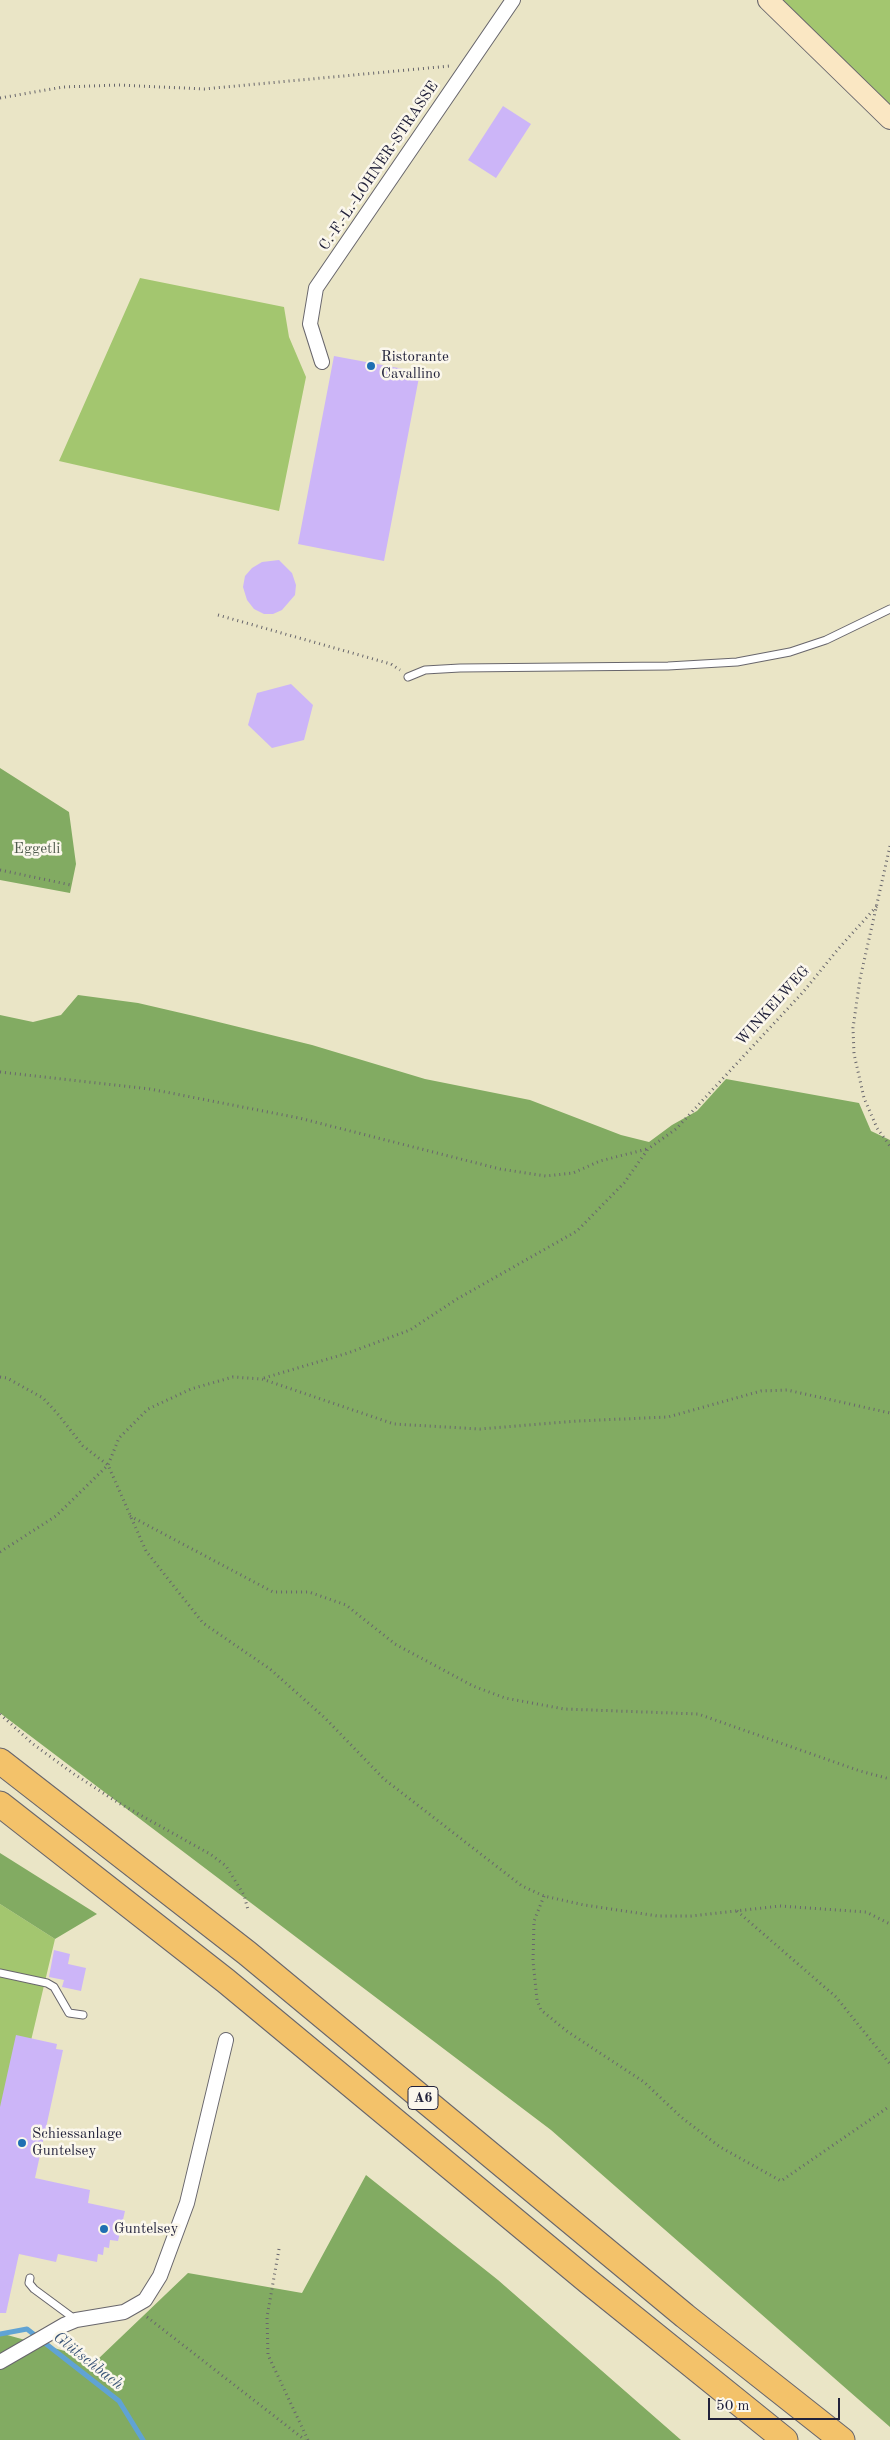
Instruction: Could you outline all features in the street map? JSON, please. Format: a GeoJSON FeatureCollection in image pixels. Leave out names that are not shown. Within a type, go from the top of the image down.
{"type":"FeatureCollection","features":[{"type":"Feature","properties":{"kind":"highway","name":"A6"},"geometry":{"type":"LineString","coordinates":[[0,1761],[247,1953],[685,2316],[842,2440]]}},
{"type":"Feature","properties":{"kind":"highway","name":"A6"},"geometry":{"type":"LineString","coordinates":[[0,1804],[226,1980],[604,2294],[785,2440]]}},
{"type":"Feature","properties":{"kind":"main road"},"geometry":{"type":"LineString","coordinates":[[768,0],[890,119]]}},
{"type":"Feature","properties":{"kind":"street","name":"C.-F.-L.-LOHNER-STRASSE"},"geometry":{"type":"LineString","coordinates":[[322,362],[310,324],[316,288],[512,0]]}},
{"type":"Feature","properties":{"kind":"street"},"geometry":{"type":"LineString","coordinates":[[0,2362],[76,2320],[124,2312],[145,2300],[160,2276],[187,2203],[226,2040]]}},
{"type":"Feature","properties":{"kind":"lane"},"geometry":{"type":"LineString","coordinates":[[408,677],[425,670],[460,668],[668,666],[737,662],[790,652],[826,640],[890,609]]}},
{"type":"Feature","properties":{"kind":"lane"},"geometry":{"type":"LineString","coordinates":[[0,1973],[47,1983],[54,1987],[69,2013],[83,2015]]}},
{"type":"Feature","properties":{"kind":"lane"},"geometry":{"type":"LineString","coordinates":[[30,2278],[29,2283],[34,2289],[76,2320]]}},
{"type":"Feature","properties":{"kind":"path"},"geometry":{"type":"LineString","coordinates":[[0,98],[63,87],[120,85],[204,89],[447,66],[465,68]]}},
{"type":"Feature","properties":{"kind":"path"},"geometry":{"type":"LineString","coordinates":[[218,615],[391,664],[408,677]]}},
{"type":"Feature","properties":{"kind":"path","name":"WINKELWEG"},"geometry":{"type":"LineString","coordinates":[[890,846],[855,1005],[854,1054],[864,1098],[877,1128],[890,1146]]}},
{"type":"Feature","properties":{"kind":"path"},"geometry":{"type":"LineString","coordinates":[[0,870],[72,885]]}},
{"type":"Feature","properties":{"kind":"path","name":"WINKELWEG"},"geometry":{"type":"LineString","coordinates":[[648,1149],[676,1129],[804,991],[877,906]]}},
{"type":"Feature","properties":{"kind":"path"},"geometry":{"type":"LineString","coordinates":[[0,1072],[150,1089],[299,1118],[500,1169],[546,1176],[572,1174],[600,1161],[648,1149]]}},
{"type":"Feature","properties":{"kind":"path"},"geometry":{"type":"LineString","coordinates":[[262,1379],[410,1330],[464,1295],[577,1232],[624,1183],[648,1149]]}},
{"type":"Feature","properties":{"kind":"path"},"geometry":{"type":"LineString","coordinates":[[0,1378],[7,1378],[42,1398],[57,1413],[83,1446],[108,1465],[146,1551],[203,1623],[270,1668],[325,1718],[384,1778],[522,1886],[544,1896],[584,1905],[658,1916],[691,1916],[780,1906],[866,1912],[890,1924]]}},
{"type":"Feature","properties":{"kind":"path"},"geometry":{"type":"LineString","coordinates":[[0,1552],[56,1516],[108,1465],[119,1438],[148,1409],[190,1389],[232,1378],[262,1379],[394,1424],[480,1429],[576,1420],[668,1417],[761,1391],[788,1390],[890,1413]]}},
{"type":"Feature","properties":{"kind":"path"},"geometry":{"type":"LineString","coordinates":[[130,1516],[273,1592],[309,1592],[346,1605],[395,1644],[473,1686],[505,1698],[564,1709],[698,1714],[860,1771],[890,1779]]}},
{"type":"Feature","properties":{"kind":"path"},"geometry":{"type":"LineString","coordinates":[[0,1714],[34,1744],[74,1774],[117,1802],[210,1854],[226,1866],[244,1895],[248,1910]]}},
{"type":"Feature","properties":{"kind":"path"},"geometry":{"type":"LineString","coordinates":[[544,1896],[534,1921],[533,1961],[536,2000],[542,2010],[568,2032],[644,2082],[681,2117],[720,2147],[780,2180],[890,2106]]}},
{"type":"Feature","properties":{"kind":"path"},"geometry":{"type":"LineString","coordinates":[[737,1911],[836,1997],[890,2064]]}},
{"type":"Feature","properties":{"kind":"path"},"geometry":{"type":"LineString","coordinates":[[279,2249],[267,2317],[268,2355],[307,2440]]}},
{"type":"Feature","properties":{"kind":"path"},"geometry":{"type":"LineString","coordinates":[[134,2307],[307,2440]]}},
{"type":"Feature","properties":{"kind":"green space"},"geometry":{"type":"Polygon","coordinates":[[[776,0],[890,0],[890,108],[776,0]]]}},
{"type":"Feature","properties":{"kind":"green space"},"geometry":{"type":"Polygon","coordinates":[[[140,278],[284,307],[289,337],[306,377],[279,511],[59,461],[140,278]]]}},
{"type":"Feature","properties":{"kind":"green space","name":"Eggetli"},"geometry":{"type":"Polygon","coordinates":[[[0,768],[69,812],[76,864],[70,893],[0,880],[0,768]]]}},
{"type":"Feature","properties":{"kind":"green space"},"geometry":{"type":"Polygon","coordinates":[[[78,995],[138,1003],[194,1016],[312,1045],[425,1079],[530,1100],[621,1135],[649,1142],[672,1125],[697,1111],[726,1079],[859,1103],[871,1131],[890,1140],[890,2427],[551,2130],[0,1713],[0,1015],[33,1022],[61,1015],[78,995]]]}},
{"type":"Feature","properties":{"kind":"green space"},"geometry":{"type":"Polygon","coordinates":[[[0,1853],[97,1914],[55,1939],[0,1904],[0,1853]]]}},
{"type":"Feature","properties":{"kind":"green space"},"geometry":{"type":"Polygon","coordinates":[[[0,1904],[55,1939],[0,2172],[0,1904]]]}},
{"type":"Feature","properties":{"kind":"green space"},"geometry":{"type":"Polygon","coordinates":[[[366,2175],[498,2280],[681,2440],[0,2440],[0,2333],[97,2360],[188,2273],[302,2293],[366,2175]]]}},
{"type":"Feature","properties":{"kind":"building"},"geometry":{"type":"Polygon","coordinates":[[[503,106],[531,124],[496,178],[468,160],[503,106]]]}},
{"type":"Feature","properties":{"kind":"building"},"geometry":{"type":"Polygon","coordinates":[[[334,356],[420,372],[384,561],[298,544],[334,356]]]}},
{"type":"Feature","properties":{"kind":"building"},"geometry":{"type":"Polygon","coordinates":[[[279,560],[292,573],[296,585],[295,595],[282,610],[273,614],[264,614],[254,609],[247,600],[243,587],[245,576],[252,568],[262,562],[279,560]]]}},
{"type":"Feature","properties":{"kind":"building"},"geometry":{"type":"Polygon","coordinates":[[[291,684],[313,705],[304,740],[272,748],[248,725],[257,693],[291,684]]]}},
{"type":"Feature","properties":{"kind":"building"},"geometry":{"type":"Polygon","coordinates":[[[54,1950],[70,1954],[68,1964],[86,1968],[81,1991],[62,1987],[64,1980],[49,1977],[54,1950]]]}},
{"type":"Feature","properties":{"kind":"building","name":"Schiessanlage Guntelsey"},"geometry":{"type":"Polygon","coordinates":[[[16,2035],[57,2044],[56,2049],[63,2050],[35,2178],[90,2190],[88,2203],[125,2211],[118,2241],[110,2240],[109,2248],[104,2247],[103,2255],[98,2254],[97,2262],[58,2254],[56,2262],[19,2254],[6,2313],[0,2313],[0,2107],[16,2035]]]}},
{"type":"Feature","properties":{"kind":"waterway","name":"Glütschbach"},"geometry":{"type":"LineString","coordinates":[[0,2334],[27,2329],[119,2401],[143,2440]]}},
{"type":"Feature","properties":{"kind":"place","name":"Ristorante Cavallino"},"geometry":{"type":"Point","coordinates":[371,366]}},
{"type":"Feature","properties":{"kind":"place","name":"Schiessanlage Guntelsey"},"geometry":{"type":"Point","coordinates":[22,2143]}},
{"type":"Feature","properties":{"kind":"place","name":"Guntelsey"},"geometry":{"type":"Point","coordinates":[104,2229]}}]}
